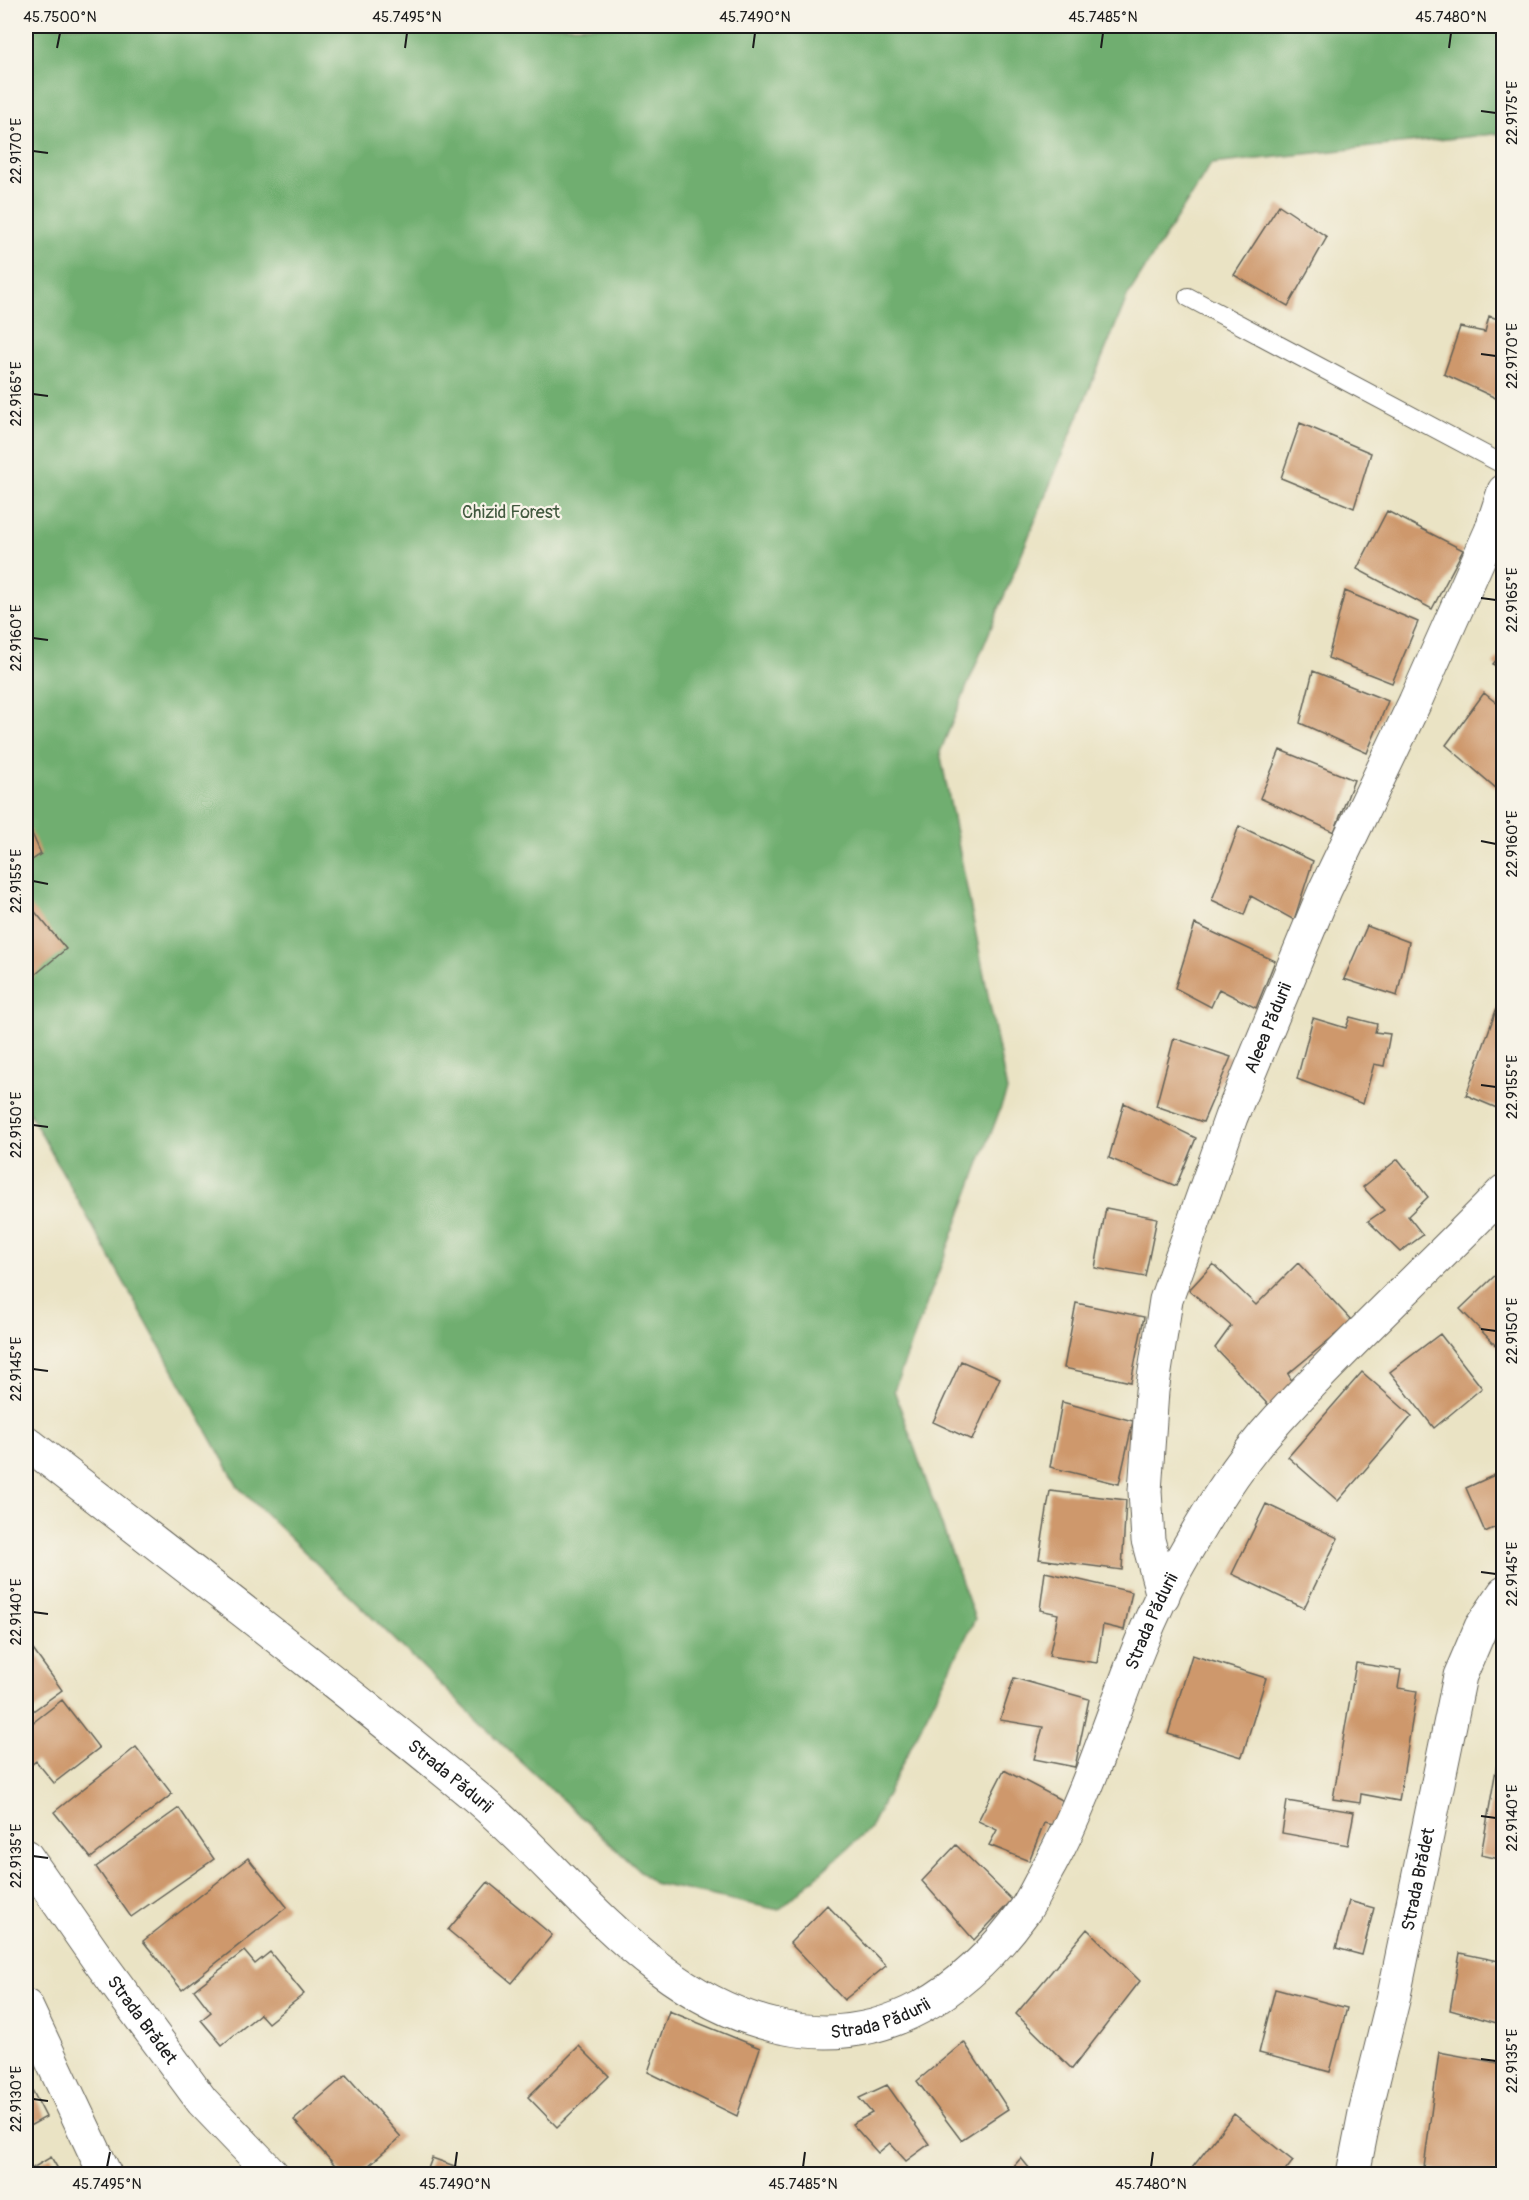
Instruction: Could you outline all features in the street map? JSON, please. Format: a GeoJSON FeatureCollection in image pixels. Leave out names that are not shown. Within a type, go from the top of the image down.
{"type":"FeatureCollection","features":[{"type":"Feature","properties":{"kind":"street","name":"Aleea Pădurii"},"geometry":{"type":"LineString","coordinates":[[1163,1596],[1148,1540],[1145,1491],[1152,1391],[1166,1300],[1231,1117],[1325,890],[1420,692],[1491,531],[1503,491]]}},
{"type":"Feature","properties":{"kind":"street","name":"Strada Pădurii"},"geometry":{"type":"LineString","coordinates":[[26,1442],[340,1684],[496,1813],[632,1948],[679,1984],[720,2005],[780,2027],[819,2031],[853,2030],[892,2021],[934,2001],[973,1972],[1026,1908],[1071,1825],[1102,1750],[1134,1659],[1176,1568],[1228,1485],[1275,1421],[1503,1191]]}},
{"type":"Feature","properties":{"kind":"street","name":"Strada Brădet"},"geometry":{"type":"LineString","coordinates":[[1353,2175],[1365,2112],[1393,2000],[1460,1676],[1481,1627],[1503,1593]]}},
{"type":"Feature","properties":{"kind":"street","name":"Strada Brădet"},"geometry":{"type":"LineString","coordinates":[[26,1856],[99,1961],[202,2101],[272,2175]]}},
{"type":"Feature","properties":{"kind":"street"},"geometry":{"type":"LineString","coordinates":[[26,2006],[105,2175]]}},
{"type":"Feature","properties":{"kind":"lane"},"geometry":{"type":"LineString","coordinates":[[1188,297],[1503,465]]}},
{"type":"Feature","properties":{"kind":"green space","name":"Chizid Forest"},"geometry":{"type":"Polygon","coordinates":[[[26,26],[1503,26],[1503,133],[1211,164],[1128,295],[940,752],[1007,1091],[894,1390],[975,1619],[870,1828],[779,1910],[653,1883],[505,1747],[239,1488],[26,1107],[26,26]]]}},
{"type":"Feature","properties":{"kind":"building"},"geometry":{"type":"Polygon","coordinates":[[[1279,205],[1327,237],[1288,306],[1234,275],[1279,205]]]}},
{"type":"Feature","properties":{"kind":"building"},"geometry":{"type":"Polygon","coordinates":[[[1489,316],[1504,321],[1504,393],[1500,400],[1444,374],[1460,327],[1485,332],[1489,316]]]}},
{"type":"Feature","properties":{"kind":"building"},"geometry":{"type":"Polygon","coordinates":[[[1300,423],[1371,453],[1354,508],[1281,478],[1300,423]]]}},
{"type":"Feature","properties":{"kind":"building"},"geometry":{"type":"Polygon","coordinates":[[[1387,511],[1463,550],[1432,609],[1357,569],[1387,511]]]}},
{"type":"Feature","properties":{"kind":"building"},"geometry":{"type":"Polygon","coordinates":[[[1345,591],[1418,622],[1392,683],[1328,658],[1345,591]]]}},
{"type":"Feature","properties":{"kind":"building"},"geometry":{"type":"Polygon","coordinates":[[[1504,651],[1504,674],[1493,664],[1504,651]]]}},
{"type":"Feature","properties":{"kind":"building"},"geometry":{"type":"Polygon","coordinates":[[[1313,671],[1388,701],[1367,753],[1300,723],[1313,671]]]}},
{"type":"Feature","properties":{"kind":"building"},"geometry":{"type":"Polygon","coordinates":[[[1484,693],[1504,709],[1504,795],[1446,745],[1484,693]]]}},
{"type":"Feature","properties":{"kind":"building"},"geometry":{"type":"Polygon","coordinates":[[[1280,750],[1354,780],[1334,832],[1260,798],[1280,750]]]}},
{"type":"Feature","properties":{"kind":"building"},"geometry":{"type":"Polygon","coordinates":[[[1239,826],[1313,861],[1294,920],[1251,896],[1244,915],[1212,900],[1239,826]]]}},
{"type":"Feature","properties":{"kind":"building"},"geometry":{"type":"Polygon","coordinates":[[[30,829],[41,854],[26,864],[26,832],[30,829]]]}},
{"type":"Feature","properties":{"kind":"building"},"geometry":{"type":"Polygon","coordinates":[[[26,901],[66,949],[30,979],[26,973],[26,901]]]}},
{"type":"Feature","properties":{"kind":"building"},"geometry":{"type":"Polygon","coordinates":[[[1195,924],[1275,961],[1256,1008],[1219,989],[1211,1007],[1175,988],[1195,924]]]}},
{"type":"Feature","properties":{"kind":"building"},"geometry":{"type":"Polygon","coordinates":[[[1367,926],[1409,942],[1397,996],[1344,979],[1367,926]]]}},
{"type":"Feature","properties":{"kind":"building"},"geometry":{"type":"Polygon","coordinates":[[[1500,999],[1504,1000],[1504,1111],[1466,1095],[1500,999]]]}},
{"type":"Feature","properties":{"kind":"building"},"geometry":{"type":"Polygon","coordinates":[[[1350,1017],[1377,1024],[1375,1032],[1390,1034],[1384,1066],[1374,1064],[1363,1104],[1297,1079],[1313,1018],[1346,1028],[1350,1017]]]}},
{"type":"Feature","properties":{"kind":"building"},"geometry":{"type":"Polygon","coordinates":[[[1174,1038],[1231,1057],[1203,1122],[1156,1106],[1174,1038]]]}},
{"type":"Feature","properties":{"kind":"building"},"geometry":{"type":"Polygon","coordinates":[[[1124,1103],[1196,1138],[1176,1186],[1109,1158],[1124,1103]]]}},
{"type":"Feature","properties":{"kind":"building"},"geometry":{"type":"Polygon","coordinates":[[[1398,1159],[1428,1197],[1408,1216],[1423,1235],[1400,1252],[1368,1221],[1384,1210],[1363,1187],[1398,1159]]]}},
{"type":"Feature","properties":{"kind":"building"},"geometry":{"type":"Polygon","coordinates":[[[1106,1208],[1157,1218],[1145,1277],[1095,1268],[1106,1208]]]}},
{"type":"Feature","properties":{"kind":"building"},"geometry":{"type":"Polygon","coordinates":[[[1298,1263],[1352,1321],[1288,1374],[1296,1388],[1273,1410],[1215,1348],[1231,1326],[1189,1290],[1213,1264],[1256,1305],[1298,1263]]]}},
{"type":"Feature","properties":{"kind":"building"},"geometry":{"type":"Polygon","coordinates":[[[1504,1267],[1504,1354],[1460,1309],[1504,1267]]]}},
{"type":"Feature","properties":{"kind":"building"},"geometry":{"type":"Polygon","coordinates":[[[1076,1303],[1144,1317],[1131,1382],[1064,1368],[1076,1303]]]}},
{"type":"Feature","properties":{"kind":"building"},"geometry":{"type":"Polygon","coordinates":[[[1440,1334],[1482,1388],[1434,1428],[1390,1372],[1440,1334]]]}},
{"type":"Feature","properties":{"kind":"building"},"geometry":{"type":"Polygon","coordinates":[[[961,1361],[1000,1378],[972,1440],[933,1422],[961,1361]]]}},
{"type":"Feature","properties":{"kind":"building"},"geometry":{"type":"Polygon","coordinates":[[[1362,1372],[1412,1416],[1338,1501],[1288,1457],[1362,1372]]]}},
{"type":"Feature","properties":{"kind":"building"},"geometry":{"type":"Polygon","coordinates":[[[1062,1402],[1133,1421],[1119,1484],[1050,1467],[1062,1402]]]}},
{"type":"Feature","properties":{"kind":"building"},"geometry":{"type":"Polygon","coordinates":[[[1499,1473],[1501,1478],[1504,1477],[1504,1528],[1502,1524],[1485,1532],[1466,1488],[1499,1473]]]}},
{"type":"Feature","properties":{"kind":"building"},"geometry":{"type":"Polygon","coordinates":[[[1050,1491],[1126,1500],[1122,1570],[1039,1559],[1050,1491]]]}},
{"type":"Feature","properties":{"kind":"building"},"geometry":{"type":"Polygon","coordinates":[[[1266,1504],[1338,1538],[1304,1608],[1232,1574],[1266,1504]]]}},
{"type":"Feature","properties":{"kind":"building"},"geometry":{"type":"Polygon","coordinates":[[[1045,1572],[1132,1592],[1124,1630],[1103,1625],[1097,1663],[1049,1656],[1058,1614],[1040,1610],[1045,1572]]]}},
{"type":"Feature","properties":{"kind":"building"},"geometry":{"type":"Polygon","coordinates":[[[26,1640],[62,1690],[26,1716],[26,1640]]]}},
{"type":"Feature","properties":{"kind":"building"},"geometry":{"type":"Polygon","coordinates":[[[1192,1655],[1266,1678],[1242,1757],[1168,1734],[1192,1655]]]}},
{"type":"Feature","properties":{"kind":"building"},"geometry":{"type":"Polygon","coordinates":[[[1356,1663],[1401,1670],[1398,1688],[1417,1691],[1399,1801],[1361,1794],[1360,1803],[1333,1799],[1356,1663]]]}},
{"type":"Feature","properties":{"kind":"building"},"geometry":{"type":"Polygon","coordinates":[[[1014,1678],[1089,1699],[1075,1767],[1034,1759],[1043,1727],[1000,1720],[1014,1678]]]}},
{"type":"Feature","properties":{"kind":"building"},"geometry":{"type":"Polygon","coordinates":[[[62,1700],[99,1748],[54,1783],[36,1761],[26,1769],[26,1728],[62,1700]]]}},
{"type":"Feature","properties":{"kind":"building"},"geometry":{"type":"Polygon","coordinates":[[[1502,1735],[1504,1736],[1504,1860],[1481,1855],[1502,1735]]]}},
{"type":"Feature","properties":{"kind":"building"},"geometry":{"type":"Polygon","coordinates":[[[136,1747],[172,1794],[91,1858],[54,1812],[136,1747]]]}},
{"type":"Feature","properties":{"kind":"building"},"geometry":{"type":"Polygon","coordinates":[[[1004,1770],[1063,1801],[1058,1826],[1044,1823],[1029,1861],[989,1845],[997,1830],[978,1821],[1004,1770]]]}},
{"type":"Feature","properties":{"kind":"building"},"geometry":{"type":"Polygon","coordinates":[[[1287,1801],[1354,1812],[1348,1845],[1282,1833],[1287,1801]]]}},
{"type":"Feature","properties":{"kind":"building"},"geometry":{"type":"Polygon","coordinates":[[[179,1808],[214,1859],[131,1917],[96,1867],[179,1808]]]}},
{"type":"Feature","properties":{"kind":"building"},"geometry":{"type":"Polygon","coordinates":[[[956,1845],[1012,1900],[974,1940],[922,1881],[956,1845]]]}},
{"type":"Feature","properties":{"kind":"building"},"geometry":{"type":"Polygon","coordinates":[[[248,1858],[287,1907],[182,1990],[143,1941],[248,1858]]]}},
{"type":"Feature","properties":{"kind":"building"},"geometry":{"type":"Polygon","coordinates":[[[488,1882],[552,1935],[512,1983],[448,1930],[488,1882]]]}},
{"type":"Feature","properties":{"kind":"building"},"geometry":{"type":"Polygon","coordinates":[[[1349,1901],[1374,1908],[1362,1955],[1336,1948],[1349,1901]]]}},
{"type":"Feature","properties":{"kind":"building"},"geometry":{"type":"Polygon","coordinates":[[[827,1905],[886,1966],[844,2000],[790,1943],[827,1905]]]}},
{"type":"Feature","properties":{"kind":"building"},"geometry":{"type":"Polygon","coordinates":[[[1087,1929],[1140,1981],[1072,2069],[1016,2014],[1087,1929]]]}},
{"type":"Feature","properties":{"kind":"building"},"geometry":{"type":"Polygon","coordinates":[[[244,1951],[255,1964],[270,1952],[304,1994],[268,2023],[260,2014],[222,2045],[201,2020],[211,2012],[194,1990],[244,1951]]]}},
{"type":"Feature","properties":{"kind":"building"},"geometry":{"type":"Polygon","coordinates":[[[1460,1953],[1504,1962],[1504,2025],[1450,2010],[1460,1953]]]}},
{"type":"Feature","properties":{"kind":"building"},"geometry":{"type":"Polygon","coordinates":[[[1275,1989],[1347,2008],[1330,2072],[1259,2053],[1275,1989]]]}},
{"type":"Feature","properties":{"kind":"building"},"geometry":{"type":"Polygon","coordinates":[[[669,2011],[760,2048],[737,2116],[648,2072],[669,2011]]]}},
{"type":"Feature","properties":{"kind":"building"},"geometry":{"type":"Polygon","coordinates":[[[964,2042],[1008,2109],[961,2140],[917,2081],[964,2042]]]}},
{"type":"Feature","properties":{"kind":"building"},"geometry":{"type":"Polygon","coordinates":[[[579,2046],[609,2076],[557,2127],[528,2097],[579,2046]]]}},
{"type":"Feature","properties":{"kind":"building"},"geometry":{"type":"Polygon","coordinates":[[[1439,2052],[1504,2064],[1504,2120],[1496,2174],[1454,2174],[1424,2168],[1439,2052]]]}},
{"type":"Feature","properties":{"kind":"building"},"geometry":{"type":"Polygon","coordinates":[[[346,2075],[401,2137],[359,2174],[343,2174],[294,2120],[346,2075]]]}},
{"type":"Feature","properties":{"kind":"building"},"geometry":{"type":"Polygon","coordinates":[[[26,2078],[46,2117],[26,2128],[26,2078]]]}},
{"type":"Feature","properties":{"kind":"building"},"geometry":{"type":"Polygon","coordinates":[[[887,2085],[929,2144],[906,2161],[890,2143],[878,2153],[852,2124],[872,2113],[859,2098],[887,2085]]]}},
{"type":"Feature","properties":{"kind":"building"},"geometry":{"type":"Polygon","coordinates":[[[1234,2114],[1293,2161],[1283,2174],[1201,2174],[1192,2168],[1234,2114]]]}},
{"type":"Feature","properties":{"kind":"building"},"geometry":{"type":"Polygon","coordinates":[[[51,2157],[61,2174],[26,2174],[26,2172],[51,2157]]]}},
{"type":"Feature","properties":{"kind":"building"},"geometry":{"type":"Polygon","coordinates":[[[432,2158],[477,2174],[426,2174],[432,2158]]]}},
{"type":"Feature","properties":{"kind":"building"},"geometry":{"type":"Polygon","coordinates":[[[1021,2158],[1034,2174],[1007,2174],[1021,2158]]]}}]}
